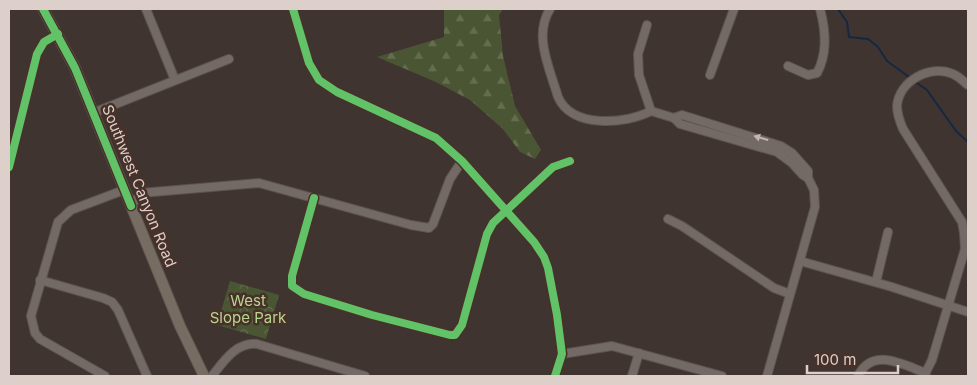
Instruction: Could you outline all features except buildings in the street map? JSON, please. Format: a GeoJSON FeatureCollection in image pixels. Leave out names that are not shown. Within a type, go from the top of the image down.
{"type":"FeatureCollection","features":[{"type":"Feature","properties":{"kind":"main road","name":"Southwest Canyon Road"},"geometry":{"type":"LineString","coordinates":[[43,9],[75,68],[189,348],[204,376]]}},
{"type":"Feature","properties":{"kind":"street"},"geometry":{"type":"LineString","coordinates":[[146,9],[175,80]]}},
{"type":"Feature","properties":{"kind":"street"},"geometry":{"type":"LineString","coordinates":[[293,9],[309,63],[319,80],[337,92],[436,138],[462,162],[534,242],[544,257],[551,278],[562,354],[555,376]]}},
{"type":"Feature","properties":{"kind":"street"},"geometry":{"type":"LineString","coordinates":[[550,9],[542,29],[543,44],[558,97],[566,108],[577,115],[606,121],[640,117],[651,111],[674,118],[682,115],[781,146],[803,164],[808,171],[808,178],[814,190],[815,207],[767,376]]}},
{"type":"Feature","properties":{"kind":"street"},"geometry":{"type":"LineString","coordinates":[[710,75],[734,9]]}},
{"type":"Feature","properties":{"kind":"street"},"geometry":{"type":"LineString","coordinates":[[788,66],[808,75],[817,73],[822,64],[825,47],[824,24],[820,9]]}},
{"type":"Feature","properties":{"kind":"street"},"geometry":{"type":"LineString","coordinates":[[646,25],[638,54],[638,68],[651,111]]}},
{"type":"Feature","properties":{"kind":"street"},"geometry":{"type":"LineString","coordinates":[[9,167],[11,151],[37,54],[44,42],[58,34]]}},
{"type":"Feature","properties":{"kind":"street"},"geometry":{"type":"LineString","coordinates":[[93,113],[229,58]]}},
{"type":"Feature","properties":{"kind":"street"},"geometry":{"type":"LineString","coordinates":[[858,376],[863,367],[869,362],[881,359],[926,375],[932,360],[965,249],[964,233],[962,222],[901,123],[897,108],[906,87],[917,76],[929,71],[953,74],[968,85]]}},
{"type":"Feature","properties":{"kind":"street"},"geometry":{"type":"LineString","coordinates":[[314,198],[292,276],[292,286],[304,294],[372,315],[455,335],[462,325],[490,228],[505,211],[553,166],[570,160]]}},
{"type":"Feature","properties":{"kind":"street"},"geometry":{"type":"LineString","coordinates":[[131,206],[141,194],[253,183],[265,184],[411,225],[428,228],[433,224],[450,179],[462,162]]}},
{"type":"Feature","properties":{"kind":"street"},"geometry":{"type":"LineString","coordinates":[[105,376],[47,344],[35,333],[31,316],[58,222],[72,210],[124,190]]}},
{"type":"Feature","properties":{"kind":"street"},"geometry":{"type":"LineString","coordinates":[[668,219],[682,226],[774,288],[790,294]]}},
{"type":"Feature","properties":{"kind":"street"},"geometry":{"type":"LineString","coordinates":[[876,282],[888,232]]}},
{"type":"Feature","properties":{"kind":"street"},"geometry":{"type":"LineString","coordinates":[[800,261],[876,282],[968,312]]}},
{"type":"Feature","properties":{"kind":"street"},"geometry":{"type":"LineString","coordinates":[[40,280],[112,302],[118,310],[147,376]]}},
{"type":"Feature","properties":{"kind":"street"},"geometry":{"type":"LineString","coordinates":[[212,376],[230,354],[248,343],[365,376]]}},
{"type":"Feature","properties":{"kind":"street"},"geometry":{"type":"LineString","coordinates":[[562,354],[612,346],[722,376]]}},
{"type":"Feature","properties":{"kind":"street"},"geometry":{"type":"LineString","coordinates":[[632,376],[639,353]]}},
{"type":"Feature","properties":{"kind":"green space"},"geometry":{"type":"Polygon","coordinates":[[[444,9],[503,9],[499,15],[503,56],[515,106],[541,150],[535,159],[520,152],[503,129],[470,100],[436,82],[377,57],[444,37],[444,9]]]}},
{"type":"Feature","properties":{"kind":"green space","name":"West Slope Park"},"geometry":{"type":"Polygon","coordinates":[[[230,281],[279,295],[266,339],[217,325],[230,281]]]}},
{"type":"Feature","properties":{"kind":"waterway"},"geometry":{"type":"LineString","coordinates":[[838,9],[847,22],[849,37],[868,39],[878,47],[887,61],[909,77]]}},
{"type":"Feature","properties":{"kind":"waterway"},"geometry":{"type":"LineString","coordinates":[[917,83],[927,90],[956,131],[968,142]]}},
{"type":"Feature","properties":{"kind":"cycle path"},"geometry":{"type":"LineString","coordinates":[[43,9],[75,68],[131,206]]}},
{"type":"Feature","properties":{"kind":"cycle path"},"geometry":{"type":"LineString","coordinates":[[293,9],[309,63],[319,80],[337,92],[436,138],[462,161],[534,242],[544,257],[548,268],[557,315],[562,354],[555,376]]}},
{"type":"Feature","properties":{"kind":"cycle path"},"geometry":{"type":"LineString","coordinates":[[9,167],[37,54],[44,42],[58,34]]}},
{"type":"Feature","properties":{"kind":"cycle path"},"geometry":{"type":"LineString","coordinates":[[314,198],[292,276],[292,286],[304,294],[372,315],[455,335],[462,325],[487,234],[493,223],[553,167],[570,161]]}}]}
